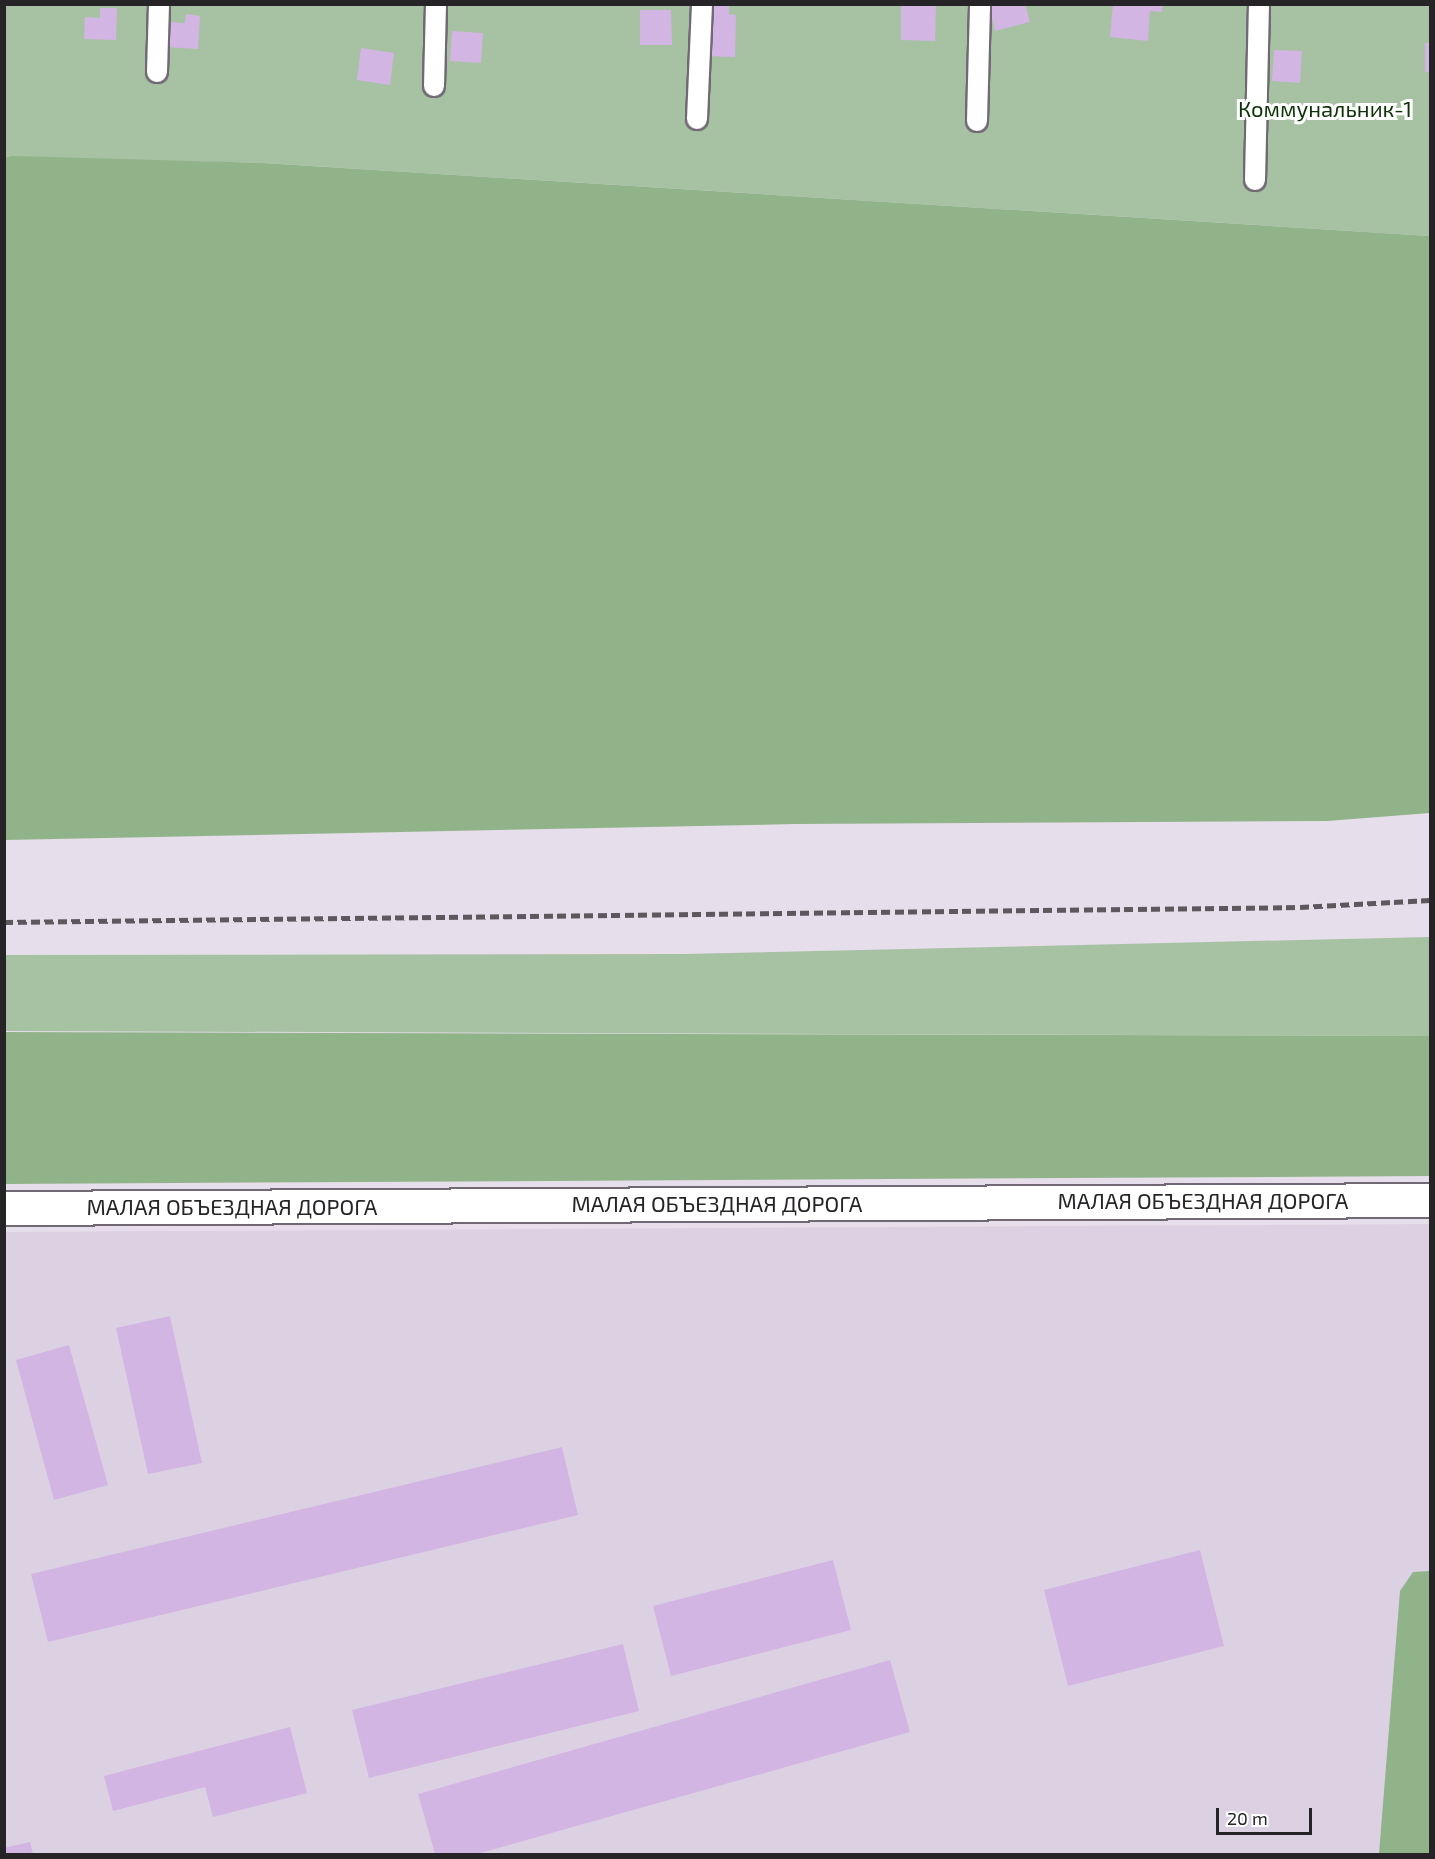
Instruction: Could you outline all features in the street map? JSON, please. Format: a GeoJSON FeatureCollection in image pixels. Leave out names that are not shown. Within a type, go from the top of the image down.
{"type":"FeatureCollection","features":[{"type":"Feature","properties":{"kind":"street","name":"МАЛАЯ ОБЪЕЗДНАЯ ДОРОГА"},"geometry":{"type":"LineString","coordinates":[[4,1208],[1431,1200]]}},
{"type":"Feature","properties":{"kind":"lane"},"geometry":{"type":"LineString","coordinates":[[157,72],[159,4]]}},
{"type":"Feature","properties":{"kind":"lane"},"geometry":{"type":"LineString","coordinates":[[434,86],[436,4]]}},
{"type":"Feature","properties":{"kind":"lane"},"geometry":{"type":"LineString","coordinates":[[697,119],[702,4]]}},
{"type":"Feature","properties":{"kind":"lane"},"geometry":{"type":"LineString","coordinates":[[977,121],[980,4]]}},
{"type":"Feature","properties":{"kind":"lane"},"geometry":{"type":"LineString","coordinates":[[1255,180],[1259,4]]}},
{"type":"Feature","properties":{"kind":"shaded area"},"geometry":{"type":"Polygon","coordinates":[[[1430,1224],[1430,1854],[5,1854],[4,1232],[1430,1224]]]}},
{"type":"Feature","properties":{"kind":"green space","name":"Коммунальник-1"},"geometry":{"type":"Polygon","coordinates":[[[5,5],[1430,5],[1430,236],[263,163],[5,158],[5,5]]]}},
{"type":"Feature","properties":{"kind":"green space"},"geometry":{"type":"Polygon","coordinates":[[[13,156],[263,163],[1430,236],[1430,813],[1327,821],[795,824],[5,840],[4,158],[13,156]]]}},
{"type":"Feature","properties":{"kind":"green space"},"geometry":{"type":"Polygon","coordinates":[[[1430,937],[1430,1036],[5,1031],[4,955],[685,954],[1430,937]]]}},
{"type":"Feature","properties":{"kind":"green space"},"geometry":{"type":"Polygon","coordinates":[[[4,1032],[1430,1036],[1430,1176],[5,1184],[4,1032]]]}},
{"type":"Feature","properties":{"kind":"green space"},"geometry":{"type":"Polygon","coordinates":[[[1430,1571],[1430,1854],[1379,1854],[1400,1591],[1413,1572],[1430,1571]]]}},
{"type":"Feature","properties":{"kind":"building"},"geometry":{"type":"Polygon","coordinates":[[[706,4],[729,5],[729,14],[736,15],[735,57],[703,56],[706,4]]]}},
{"type":"Feature","properties":{"kind":"building"},"geometry":{"type":"Polygon","coordinates":[[[901,4],[936,5],[935,41],[901,40],[901,4]]]}},
{"type":"Feature","properties":{"kind":"building"},"geometry":{"type":"Polygon","coordinates":[[[989,4],[1025,4],[1030,22],[995,31],[989,4]]]}},
{"type":"Feature","properties":{"kind":"building"},"geometry":{"type":"Polygon","coordinates":[[[1113,4],[1163,4],[1162,12],[1150,11],[1148,41],[1110,37],[1113,4]]]}},
{"type":"Feature","properties":{"kind":"building"},"geometry":{"type":"Polygon","coordinates":[[[100,8],[117,8],[116,40],[84,39],[85,17],[100,18],[100,8]]]}},
{"type":"Feature","properties":{"kind":"building"},"geometry":{"type":"Polygon","coordinates":[[[640,10],[671,10],[672,45],[640,45],[640,10]]]}},
{"type":"Feature","properties":{"kind":"building"},"geometry":{"type":"Polygon","coordinates":[[[186,14],[200,16],[198,49],[166,47],[169,22],[185,23],[186,14]]]}},
{"type":"Feature","properties":{"kind":"building"},"geometry":{"type":"Polygon","coordinates":[[[452,31],[483,33],[481,63],[450,61],[452,31]]]}},
{"type":"Feature","properties":{"kind":"building"},"geometry":{"type":"Polygon","coordinates":[[[1425,43],[1430,43],[1430,72],[1425,72],[1425,43]]]}},
{"type":"Feature","properties":{"kind":"building"},"geometry":{"type":"Polygon","coordinates":[[[361,48],[394,53],[390,85],[357,80],[361,48]]]}},
{"type":"Feature","properties":{"kind":"building"},"geometry":{"type":"Polygon","coordinates":[[[1274,50],[1302,51],[1300,83],[1272,81],[1274,50]]]}},
{"type":"Feature","properties":{"kind":"building"},"geometry":{"type":"Polygon","coordinates":[[[170,1316],[202,1463],[148,1474],[116,1328],[170,1316]]]}},
{"type":"Feature","properties":{"kind":"building"},"geometry":{"type":"Polygon","coordinates":[[[69,1345],[108,1485],[54,1500],[16,1360],[69,1345]]]}},
{"type":"Feature","properties":{"kind":"building"},"geometry":{"type":"Polygon","coordinates":[[[562,1447],[578,1515],[48,1642],[31,1574],[562,1447]]]}},
{"type":"Feature","properties":{"kind":"building"},"geometry":{"type":"Polygon","coordinates":[[[1200,1550],[1224,1646],[1068,1686],[1044,1590],[1200,1550]]]}},
{"type":"Feature","properties":{"kind":"building"},"geometry":{"type":"Polygon","coordinates":[[[833,1560],[851,1630],[671,1676],[653,1606],[833,1560]]]}},
{"type":"Feature","properties":{"kind":"building"},"geometry":{"type":"Polygon","coordinates":[[[623,1644],[639,1711],[369,1778],[352,1710],[623,1644]]]}},
{"type":"Feature","properties":{"kind":"building"},"geometry":{"type":"Polygon","coordinates":[[[890,1660],[910,1732],[477,1854],[435,1854],[418,1794],[890,1660]]]}},
{"type":"Feature","properties":{"kind":"building"},"geometry":{"type":"Polygon","coordinates":[[[290,1727],[307,1793],[213,1817],[205,1787],[113,1811],[104,1776],[290,1727]]]}},
{"type":"Feature","properties":{"kind":"building"},"geometry":{"type":"Polygon","coordinates":[[[30,1842],[33,1854],[4,1854],[4,1848],[30,1842]]]}},
{"type":"Feature","properties":{"kind":"railway"},"geometry":{"type":"LineString","coordinates":[[4,922],[1300,907],[1430,900]]}}]}
